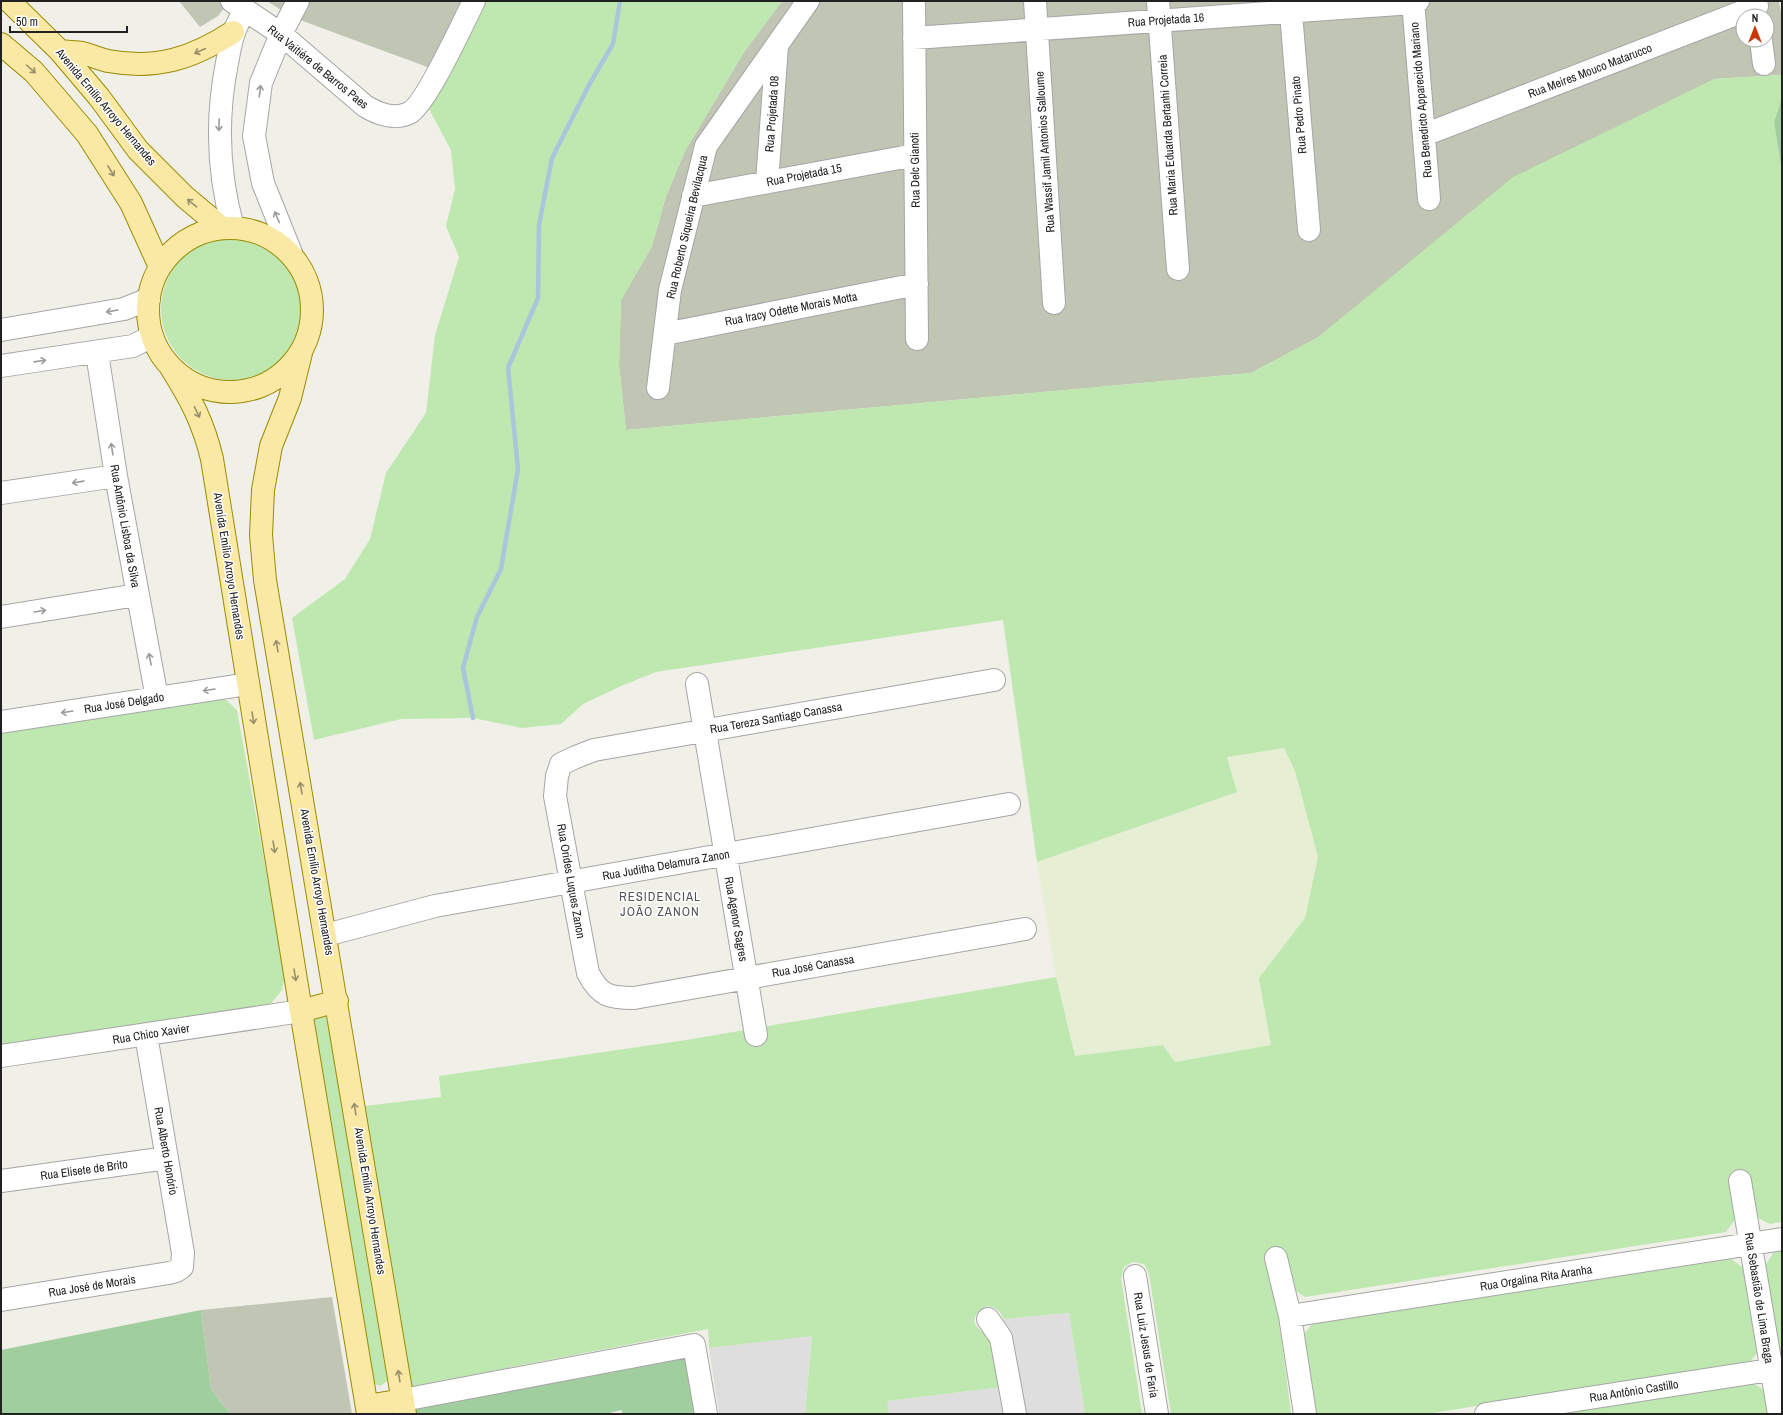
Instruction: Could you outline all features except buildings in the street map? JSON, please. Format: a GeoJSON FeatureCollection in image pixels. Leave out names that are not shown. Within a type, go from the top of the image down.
{"type":"FeatureCollection","features":[{"type":"Feature","properties":{"kind":"main road","name":"Avenida Emílio Arroyo Hernandes"},"geometry":{"type":"LineString","coordinates":[[9,1],[60,51],[99,97],[138,150],[185,197],[228,228]]}},
{"type":"Feature","properties":{"kind":"main road"},"geometry":{"type":"LineString","coordinates":[[60,51],[82,54],[108,61],[134,64],[161,63],[187,57],[211,46],[233,32]]}},
{"type":"Feature","properties":{"kind":"main road"},"geometry":{"type":"LineString","coordinates":[[1,44],[34,72],[87,134],[131,203],[160,266]]}},
{"type":"Feature","properties":{"kind":"main road"},"geometry":{"type":"LineString","coordinates":[[228,228],[254,231],[274,240],[290,253],[303,270],[311,290],[313,312],[310,333],[301,352],[288,369],[270,382],[250,390],[228,392],[207,389],[187,380],[170,366],[160,352],[152,336],[148,317],[149,299],[153,282],[160,266],[172,252],[187,240],[204,232],[228,228]]}},
{"type":"Feature","properties":{"kind":"main road","name":"Avenida Emílio Arroyo Hernandes"},"geometry":{"type":"LineString","coordinates":[[301,352],[290,398],[271,446],[262,490],[261,535],[265,580],[326,935],[404,1407]]}},
{"type":"Feature","properties":{"kind":"main road","name":"Avenida Emílio Arroyo Hernandes"},"geometry":{"type":"LineString","coordinates":[[170,366],[199,415],[207,436],[368,1410]]}},
{"type":"Feature","properties":{"kind":"main road"},"geometry":{"type":"LineString","coordinates":[[248,684],[282,678]]}},
{"type":"Feature","properties":{"kind":"main road"},"geometry":{"type":"LineString","coordinates":[[301,1011],[337,1001]]}},
{"type":"Feature","properties":{"kind":"main road"},"geometry":{"type":"LineString","coordinates":[[368,1410],[404,1407]]}},
{"type":"Feature","properties":{"kind":"street"},"geometry":{"type":"LineString","coordinates":[[290,253],[262,183],[254,136],[261,83],[281,34],[298,1]]}},
{"type":"Feature","properties":{"kind":"street","name":"Rua Vaitiére de Barros Paes"},"geometry":{"type":"LineString","coordinates":[[242,4],[281,34],[374,112],[398,116],[410,113],[431,86],[474,1]]}},
{"type":"Feature","properties":{"kind":"street","name":"Rua Roberto Siqueira Bevilacqua"},"geometry":{"type":"LineString","coordinates":[[658,388],[670,290],[706,146],[808,1]]}},
{"type":"Feature","properties":{"kind":"street","name":"Rua Delc Gianoti"},"geometry":{"type":"LineString","coordinates":[[914,1],[917,339]]}},
{"type":"Feature","properties":{"kind":"street","name":"Rua Wassif Jamil Antonios Salloume"},"geometry":{"type":"LineString","coordinates":[[1035,1],[1054,303]]}},
{"type":"Feature","properties":{"kind":"street","name":"Rua Projetada 16"},"geometry":{"type":"LineString","coordinates":[[914,38],[1037,30],[1158,11],[1415,2]]}},
{"type":"Feature","properties":{"kind":"street","name":"Rua Benedicto Apparecido Mariano"},"geometry":{"type":"LineString","coordinates":[[1415,2],[1429,199]]}},
{"type":"Feature","properties":{"kind":"street"},"geometry":{"type":"LineString","coordinates":[[228,228],[219,128],[222,87],[233,32],[242,4]]}},
{"type":"Feature","properties":{"kind":"street","name":"Rua Pedro Pinato"},"geometry":{"type":"LineString","coordinates":[[1290,6],[1309,230]]}},
{"type":"Feature","properties":{"kind":"street","name":"Rua Maria Eduarda Bertanhi Correia"},"geometry":{"type":"LineString","coordinates":[[1158,11],[1178,269]]}},
{"type":"Feature","properties":{"kind":"street","name":"Rua Meires Mouco Matarucco"},"geometry":{"type":"LineString","coordinates":[[1424,135],[1735,16]]}},
{"type":"Feature","properties":{"kind":"street","name":"Rua Projetada 08"},"geometry":{"type":"LineString","coordinates":[[767,182],[777,45]]}},
{"type":"Feature","properties":{"kind":"street"},"geometry":{"type":"LineString","coordinates":[[1762,48],[1764,64]]}},
{"type":"Feature","properties":{"kind":"street","name":"Rua Projetada 15"},"geometry":{"type":"LineString","coordinates":[[693,196],[915,155]]}},
{"type":"Feature","properties":{"kind":"street","name":"Rua Iracy Odette Morais Motta"},"geometry":{"type":"LineString","coordinates":[[665,334],[917,284]]}},
{"type":"Feature","properties":{"kind":"street"},"geometry":{"type":"LineString","coordinates":[[1,330],[124,309],[149,299]]}},
{"type":"Feature","properties":{"kind":"street"},"geometry":{"type":"LineString","coordinates":[[1,366],[97,353],[134,346],[152,336]]}},
{"type":"Feature","properties":{"kind":"street","name":"Rua Antônio Lisboa da Silva"},"geometry":{"type":"LineString","coordinates":[[97,353],[116,476],[157,698]]}},
{"type":"Feature","properties":{"kind":"street"},"geometry":{"type":"LineString","coordinates":[[1,493],[116,476]]}},
{"type":"Feature","properties":{"kind":"street"},"geometry":{"type":"LineString","coordinates":[[1,617],[137,596]]}},
{"type":"Feature","properties":{"kind":"street","name":"Rua Tereza Santiago Canassa"},"geometry":{"type":"LineString","coordinates":[[561,764],[594,750],[994,680]]}},
{"type":"Feature","properties":{"kind":"street","name":"Rua José Delgado"},"geometry":{"type":"LineString","coordinates":[[1,722],[248,684]]}},
{"type":"Feature","properties":{"kind":"street","name":"Rua Agenor Sagres"},"geometry":{"type":"LineString","coordinates":[[697,684],[756,1035]]}},
{"type":"Feature","properties":{"kind":"street","name":"Rua Orides Luques Zanon"},"geometry":{"type":"LineString","coordinates":[[561,764],[557,776],[555,796],[588,973],[593,984],[602,993]]}},
{"type":"Feature","properties":{"kind":"street","name":"Rua Juditha Delamura Zanon"},"geometry":{"type":"LineString","coordinates":[[326,935],[435,906],[1009,804]]}},
{"type":"Feature","properties":{"kind":"street","name":"Rua José Canassa"},"geometry":{"type":"LineString","coordinates":[[602,993],[614,998],[634,998],[1025,929]]}},
{"type":"Feature","properties":{"kind":"street","name":"Rua Chico Xavier"},"geometry":{"type":"LineString","coordinates":[[1,1056],[146,1036],[301,1011]]}},
{"type":"Feature","properties":{"kind":"street","name":"Rua Alberto Honório"},"geometry":{"type":"LineString","coordinates":[[146,1036],[183,1253],[182,1267]]}},
{"type":"Feature","properties":{"kind":"street","name":"Rua Elisete de Brito"},"geometry":{"type":"LineString","coordinates":[[1,1181],[167,1158]]}},
{"type":"Feature","properties":{"kind":"street","name":"Rua Sebastião de Lima Braga"},"geometry":{"type":"LineString","coordinates":[[1740,1181],[1776,1369],[1778,1414]]}},
{"type":"Feature","properties":{"kind":"street","name":"Rua Orgalina Rita Aranha"},"geometry":{"type":"LineString","coordinates":[[1290,1316],[1782,1239]]}},
{"type":"Feature","properties":{"kind":"street"},"geometry":{"type":"LineString","coordinates":[[1276,1258],[1290,1316],[1305,1414]]}},
{"type":"Feature","properties":{"kind":"street","name":"Rua José de Morais"},"geometry":{"type":"LineString","coordinates":[[1,1300],[168,1273],[176,1271],[182,1267]]}},
{"type":"Feature","properties":{"kind":"street","name":"Rua Luiz Jesus de Faria"},"geometry":{"type":"LineString","coordinates":[[1135,1276],[1157,1414]]}},
{"type":"Feature","properties":{"kind":"street"},"geometry":{"type":"LineString","coordinates":[[988,1320],[1001,1338],[1016,1414]]}},
{"type":"Feature","properties":{"kind":"street"},"geometry":{"type":"LineString","coordinates":[[404,1407],[694,1344],[706,1414]]}},
{"type":"Feature","properties":{"kind":"street","name":"Rua Antônio Castillo"},"geometry":{"type":"LineString","coordinates":[[1486,1414],[1776,1369]]}},
{"type":"Feature","properties":{"kind":"shaded area"},"geometry":{"type":"Polygon","coordinates":[[[179,1],[230,1],[218,16],[200,27],[179,1]]]}},
{"type":"Feature","properties":{"kind":"shaded area"},"geometry":{"type":"Polygon","coordinates":[[[267,1],[485,1],[449,75],[292,17],[267,1]]]}},
{"type":"Feature","properties":{"kind":"shaded area"},"geometry":{"type":"Polygon","coordinates":[[[782,1],[1779,1],[1782,18],[1782,75],[1714,79],[1317,338],[1251,373],[626,430],[619,365],[621,300],[652,246],[666,196],[685,151],[744,52],[782,1]]]}},
{"type":"Feature","properties":{"kind":"shaded area"},"geometry":{"type":"Polygon","coordinates":[[[1284,748],[1295,771],[1318,857],[1305,918],[1260,978],[1271,1045],[1175,1062],[1163,1045],[1075,1056],[1056,977],[1037,862],[1237,792],[1227,757],[1284,748]]]}},
{"type":"Feature","properties":{"kind":"shaded area"},"geometry":{"type":"Polygon","coordinates":[[[332,1297],[352,1414],[230,1414],[211,1389],[201,1310],[332,1297]]]}},
{"type":"Feature","properties":{"kind":"shaded area"},"geometry":{"type":"Polygon","coordinates":[[[1069,1313],[1085,1414],[1022,1414],[1002,1325],[1003,1319],[1069,1313]]]}},
{"type":"Feature","properties":{"kind":"shaded area"},"geometry":{"type":"Polygon","coordinates":[[[812,1335],[805,1414],[719,1414],[709,1348],[812,1335]]]}},
{"type":"Feature","properties":{"kind":"shaded area"},"geometry":{"type":"Polygon","coordinates":[[[1002,1387],[1007,1414],[889,1414],[886,1401],[1002,1387]]]}},
{"type":"Feature","properties":{"kind":"green space"},"geometry":{"type":"Polygon","coordinates":[[[485,1],[782,1],[744,52],[685,151],[666,196],[652,246],[621,300],[619,365],[626,430],[1251,373],[1317,338],[1513,177],[1714,79],[1782,75],[1782,98],[1774,122],[1782,172],[1782,1222],[1770,1224],[1754,1216],[1737,1217],[1726,1232],[1305,1297],[1293,1289],[1279,1318],[1291,1414],[1171,1414],[1149,1274],[1144,1264],[1133,1262],[1124,1267],[1121,1278],[1142,1414],[1085,1414],[1069,1313],[1003,1319],[998,1310],[988,1306],[979,1310],[975,1317],[975,1322],[976,1326],[994,1342],[998,1357],[1002,1387],[887,1401],[889,1414],[805,1414],[812,1336],[709,1348],[708,1329],[409,1387],[364,1106],[441,1097],[439,1076],[686,1040],[1056,977],[1075,1056],[1163,1045],[1175,1062],[1271,1045],[1259,978],[1305,918],[1318,857],[1295,771],[1284,748],[1227,757],[1237,792],[1037,862],[1003,620],[656,672],[621,686],[583,704],[561,724],[522,728],[473,718],[401,719],[314,740],[292,618],[345,579],[370,539],[386,473],[426,413],[435,335],[459,257],[446,226],[455,189],[451,150],[429,109],[441,90],[485,1]]]}},
{"type":"Feature","properties":{"kind":"green space"},"geometry":{"type":"Polygon","coordinates":[[[1782,98],[1782,172],[1774,122],[1782,98]]]}},
{"type":"Feature","properties":{"kind":"green space"},"geometry":{"type":"Polygon","coordinates":[[[232,238],[252,241],[259,244],[277,254],[287,264],[300,289],[303,309],[300,329],[297,336],[287,354],[277,364],[252,377],[232,380],[212,377],[205,374],[187,364],[177,354],[164,329],[161,309],[164,289],[167,282],[177,264],[187,254],[212,241],[232,238]]]}},
{"type":"Feature","properties":{"kind":"green space"},"geometry":{"type":"Polygon","coordinates":[[[210,695],[225,699],[237,710],[285,976],[282,990],[269,1006],[1,1048],[1,729],[210,695]]]}},
{"type":"Feature","properties":{"kind":"green space"},"geometry":{"type":"Polygon","coordinates":[[[325,1015],[328,1016],[388,1379],[380,1386],[372,1383],[312,1019],[325,1015]]]}},
{"type":"Feature","properties":{"kind":"green space"},"geometry":{"type":"Polygon","coordinates":[[[1782,1250],[1782,1354],[1776,1348],[1763,1269],[1774,1252],[1782,1250]]]}},
{"type":"Feature","properties":{"kind":"green space"},"geometry":{"type":"Polygon","coordinates":[[[1731,1259],[1745,1269],[1758,1352],[1749,1363],[1426,1414],[1311,1414],[1302,1337],[1312,1324],[1731,1259]]]}},
{"type":"Feature","properties":{"kind":"green space"},"geometry":{"type":"Polygon","coordinates":[[[201,1310],[211,1389],[230,1414],[1,1414],[1,1350],[201,1310]]]}},
{"type":"Feature","properties":{"kind":"green space"},"geometry":{"type":"Polygon","coordinates":[[[681,1356],[690,1363],[698,1414],[623,1414],[621,1410],[606,1414],[414,1414],[420,1401],[681,1356]]]}},
{"type":"Feature","properties":{"kind":"green space"},"geometry":{"type":"Polygon","coordinates":[[[1749,1380],[1765,1391],[1769,1414],[1531,1414],[1749,1380]]]}},
{"type":"Feature","properties":{"kind":"waterway"},"geometry":{"type":"LineString","coordinates":[[473,718],[463,668],[477,617],[501,569],[518,469],[508,368],[538,298],[539,225],[552,158],[589,85],[613,44],[620,1]]}},
{"type":"Feature","properties":{"kind":"district","name":"RESIDENCIAL JOÃO ZANON"},"geometry":{"type":"Point","coordinates":[660,904]}}]}
